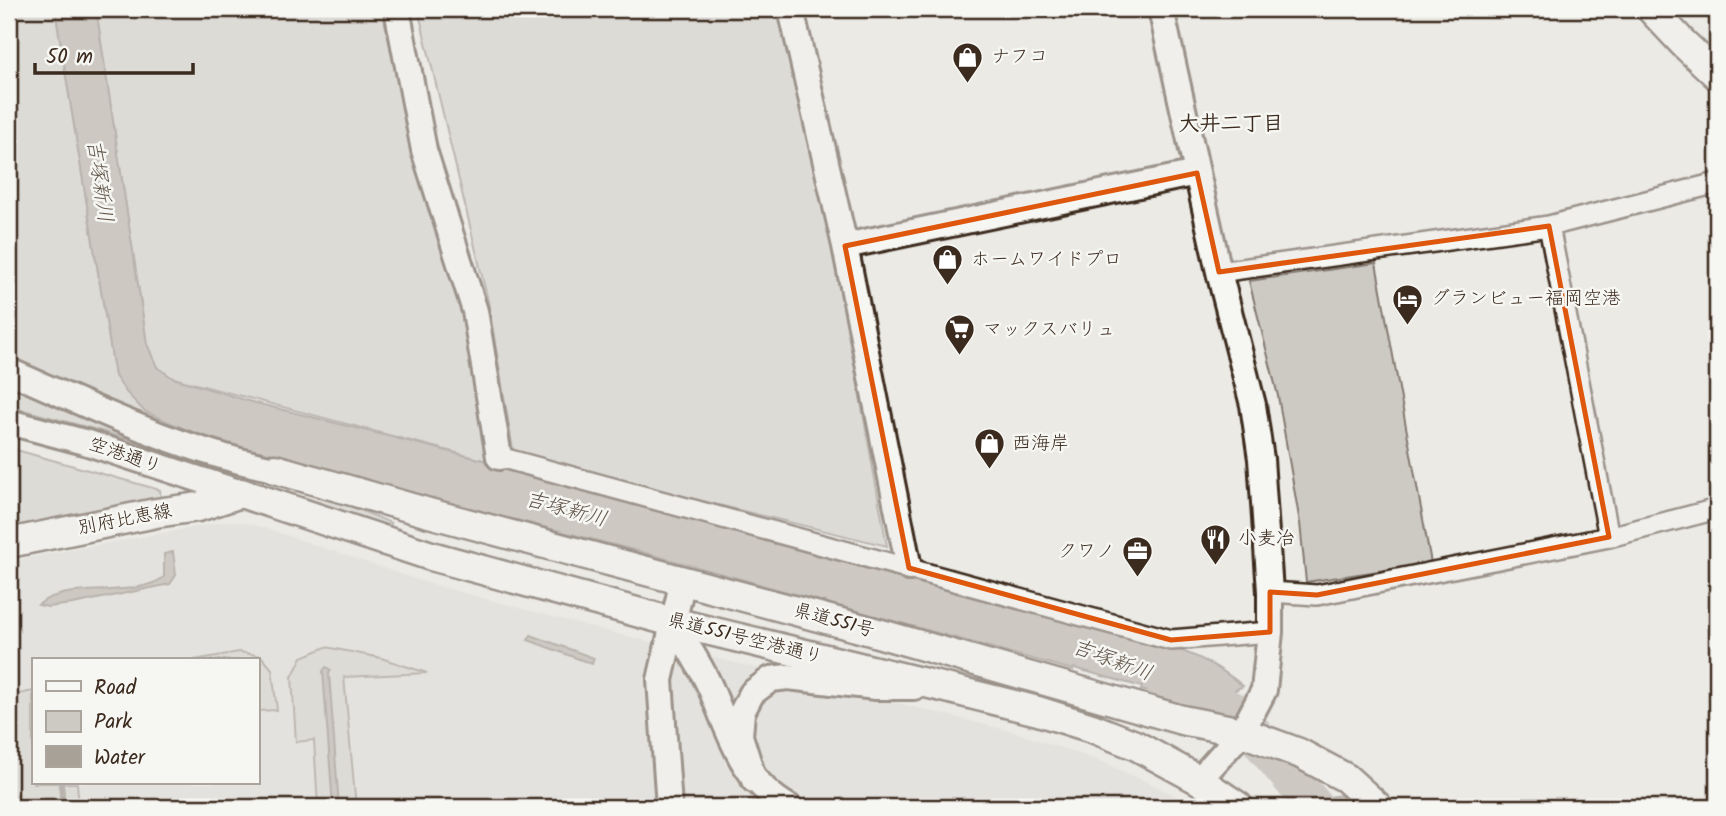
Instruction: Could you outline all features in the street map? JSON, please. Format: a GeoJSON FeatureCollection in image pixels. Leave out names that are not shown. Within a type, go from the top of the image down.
{"type":"FeatureCollection","features":[{"type":"Feature","properties":{"kind":"main road"},"geometry":{"type":"LineString","coordinates":[[1651,9],[1717,75]]}},
{"type":"Feature","properties":{"kind":"main road","name":"県道551号"},"geometry":{"type":"LineString","coordinates":[[275,469],[1182,720],[1233,742],[1298,754],[1346,779],[1378,807]]}},
{"type":"Feature","properties":{"kind":"main road","name":"別府比恵線"},"geometry":{"type":"LineString","coordinates":[[9,543],[198,507],[241,494]]}},
{"type":"Feature","properties":{"kind":"main road","name":"県道551号空港通り"},"geometry":{"type":"LineString","coordinates":[[241,494],[431,556],[673,622],[1038,711],[1135,745],[1199,780],[1240,807]]}},
{"type":"Feature","properties":{"kind":"street"},"geometry":{"type":"LineString","coordinates":[[397,9],[424,150],[475,312],[499,457],[1171,640],[1270,632]]}},
{"type":"Feature","properties":{"kind":"street"},"geometry":{"type":"LineString","coordinates":[[792,9],[845,246],[909,568]]}},
{"type":"Feature","properties":{"kind":"street"},"geometry":{"type":"LineString","coordinates":[[1161,9],[1219,272],[1253,405],[1261,458],[1270,592],[1270,632],[1264,690],[1233,742],[1199,780]]}},
{"type":"Feature","properties":{"kind":"street"},"geometry":{"type":"LineString","coordinates":[[845,246],[1197,173]]}},
{"type":"Feature","properties":{"kind":"street"},"geometry":{"type":"LineString","coordinates":[[1219,272],[1549,226],[1717,183]]}},
{"type":"Feature","properties":{"kind":"street"},"geometry":{"type":"LineString","coordinates":[[1549,226],[1609,537]]}},
{"type":"Feature","properties":{"kind":"street"},"geometry":{"type":"LineString","coordinates":[[9,371],[118,419],[249,464],[275,469]]}},
{"type":"Feature","properties":{"kind":"street","name":"空港通り"},"geometry":{"type":"LineString","coordinates":[[9,422],[88,443],[241,494]]}},
{"type":"Feature","properties":{"kind":"street"},"geometry":{"type":"LineString","coordinates":[[1270,592],[1317,595],[1609,537],[1717,509]]}},
{"type":"Feature","properties":{"kind":"street"},"geometry":{"type":"LineString","coordinates":[[669,807],[660,681],[683,580]]}},
{"type":"Feature","properties":{"kind":"street"},"geometry":{"type":"LineString","coordinates":[[673,622],[709,686],[732,742],[754,780],[789,807]]}},
{"type":"Feature","properties":{"kind":"street"},"geometry":{"type":"LineString","coordinates":[[754,780],[740,736],[742,712],[752,694],[771,679],[788,677],[876,687],[946,688]]}},
{"type":"Feature","properties":{"kind":"highlighted area"},"geometry":{"type":"Polygon","coordinates":[[[1197,173],[1219,272],[1549,226],[1609,537],[1317,595],[1270,592],[1270,632],[1171,640],[909,568],[845,246],[1197,173]]]}},
{"type":"Feature","properties":{"kind":"shaded area"},"geometry":{"type":"Polygon","coordinates":[[[229,521],[271,530],[424,582],[590,627],[1011,731],[1105,763],[1194,807],[9,807],[9,561],[229,521]]]}},
{"type":"Feature","properties":{"kind":"green space"},"geometry":{"type":"Polygon","coordinates":[[[9,9],[55,9],[115,376],[171,423],[200,435],[79,392],[9,358],[9,9]]]}},
{"type":"Feature","properties":{"kind":"green space"},"geometry":{"type":"Polygon","coordinates":[[[96,9],[382,9],[397,80],[465,313],[487,461],[173,378],[157,368],[147,344],[96,9]]]}},
{"type":"Feature","properties":{"kind":"green space"},"geometry":{"type":"Polygon","coordinates":[[[418,9],[779,9],[831,237],[887,546],[514,455],[488,301],[418,9]]]}},
{"type":"Feature","properties":{"kind":"green space"},"geometry":{"type":"Polygon","coordinates":[[[1376,263],[1431,563],[1306,582],[1300,523],[1278,396],[1249,281],[1376,263]]]}},
{"type":"Feature","properties":{"kind":"green space"},"geometry":{"type":"Polygon","coordinates":[[[9,385],[153,443],[314,491],[391,523],[390,528],[105,432],[9,406],[9,385]]]}},
{"type":"Feature","properties":{"kind":"green space"},"geometry":{"type":"Polygon","coordinates":[[[9,448],[160,490],[161,504],[9,531],[9,448]]]}},
{"type":"Feature","properties":{"kind":"green space"},"geometry":{"type":"Polygon","coordinates":[[[326,647],[381,658],[427,673],[344,677],[356,807],[318,807],[314,740],[296,742],[292,677],[302,657],[326,647]]]}},
{"type":"Feature","properties":{"kind":"green space"},"geometry":{"type":"Polygon","coordinates":[[[239,652],[261,656],[272,669],[277,710],[259,711],[259,658],[205,658],[239,652]]]}},
{"type":"Feature","properties":{"kind":"green space"},"geometry":{"type":"Polygon","coordinates":[[[32,691],[32,784],[77,784],[79,807],[9,807],[9,696],[32,691]]]}},
{"type":"Feature","properties":{"kind":"water"},"geometry":{"type":"Polygon","coordinates":[[[55,9],[96,9],[147,344],[157,367],[173,378],[252,402],[487,461],[1166,646],[1206,662],[1243,686],[1198,709],[1179,697],[1141,690],[1142,687],[1074,668],[1073,670],[320,467],[319,469],[200,435],[144,411],[115,376],[55,9]]]}},
{"type":"Feature","properties":{"kind":"water"},"geometry":{"type":"Polygon","coordinates":[[[173,552],[176,575],[170,584],[73,604],[48,607],[38,605],[65,593],[135,588],[151,584],[164,577],[164,554],[173,552]]]}},
{"type":"Feature","properties":{"kind":"water"},"geometry":{"type":"Polygon","coordinates":[[[531,635],[594,658],[592,664],[528,640],[531,635]]]}},
{"type":"Feature","properties":{"kind":"water"},"geometry":{"type":"Polygon","coordinates":[[[326,667],[331,670],[329,673],[339,807],[333,807],[323,671],[326,667]]]}},
{"type":"Feature","properties":{"kind":"water"},"geometry":{"type":"Polygon","coordinates":[[[1340,795],[1351,807],[1301,807],[1297,803],[1340,795]]]}},
{"type":"Feature","properties":{"kind":"waterway","name":"吉塚新川"},"geometry":{"type":"LineString","coordinates":[[1165,681],[1236,712],[1315,807]]}},
{"type":"Feature","properties":{"kind":"waterway"},"geometry":{"type":"LineString","coordinates":[[61,784],[63,807]]}},
{"type":"Feature","properties":{"kind":"place","name":"ナフコ"},"geometry":{"type":"Point","coordinates":[968,84]}},
{"type":"Feature","properties":{"kind":"place","name":"ホームワイドプロ"},"geometry":{"type":"Point","coordinates":[948,287]}},
{"type":"Feature","properties":{"kind":"place","name":"グランビュー福岡空港"},"geometry":{"type":"Point","coordinates":[1408,326]}},
{"type":"Feature","properties":{"kind":"place","name":"マックスバリュ"},"geometry":{"type":"Point","coordinates":[960,357]}},
{"type":"Feature","properties":{"kind":"place","name":"西海岸"},"geometry":{"type":"Point","coordinates":[989,471]}},
{"type":"Feature","properties":{"kind":"place","name":"小麦冶"},"geometry":{"type":"Point","coordinates":[1215,566]}},
{"type":"Feature","properties":{"kind":"place","name":"クワノ"},"geometry":{"type":"Point","coordinates":[1138,579]}},
{"type":"Feature","properties":{"kind":"district","name":"大井二丁目"},"geometry":{"type":"Point","coordinates":[1231,124]}}]}
